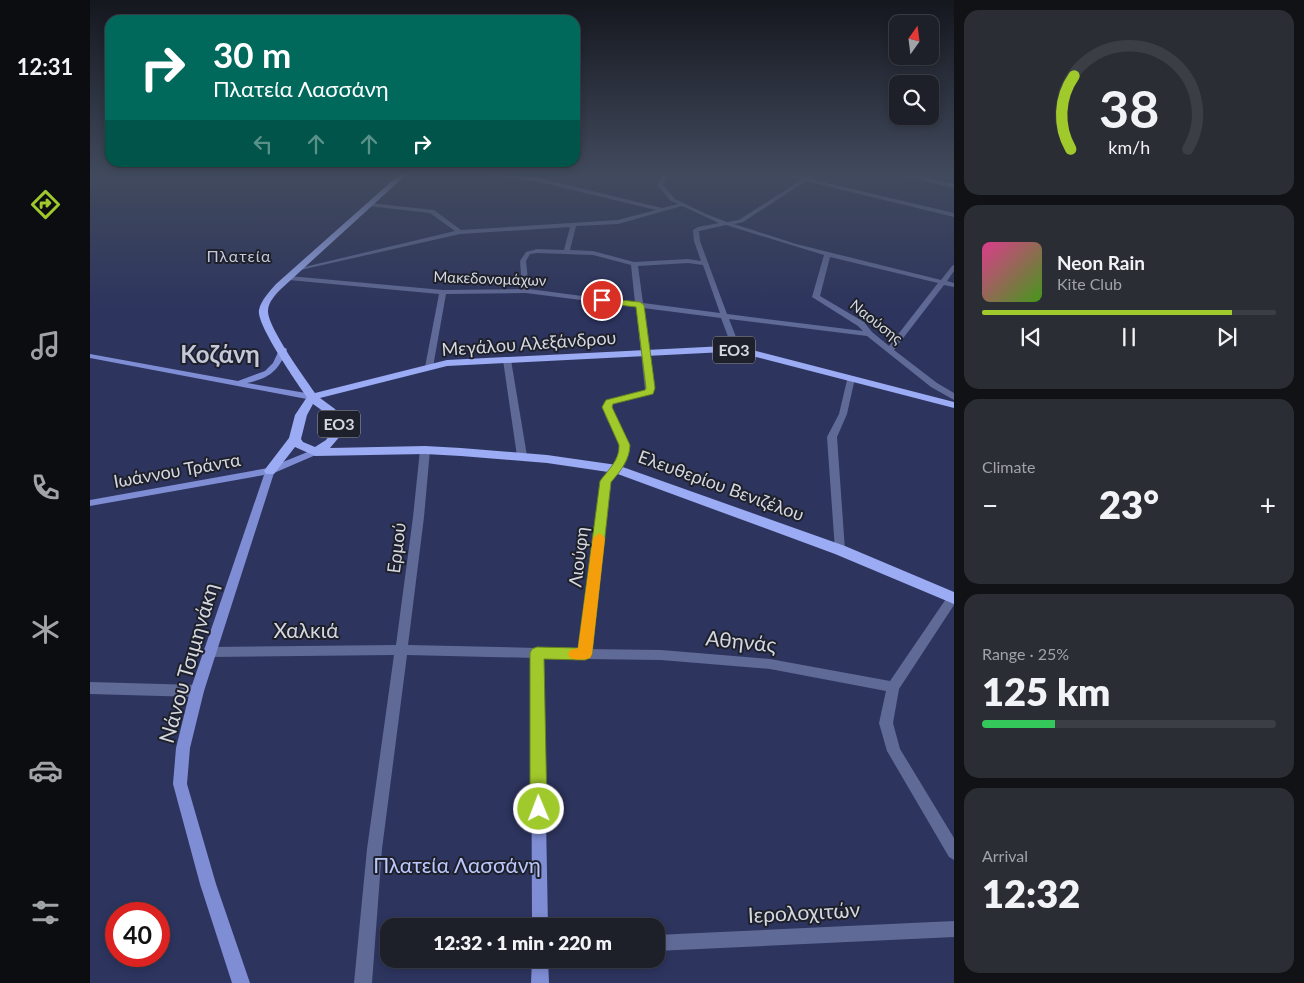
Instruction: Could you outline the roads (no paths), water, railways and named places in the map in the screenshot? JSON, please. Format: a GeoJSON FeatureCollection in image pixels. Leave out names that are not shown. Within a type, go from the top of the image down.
{"type":"FeatureCollection","features":[{"type":"Feature","properties":{"kind":"main road","name":"ΕΟ3"},"geometry":{"type":"LineString","coordinates":[[312,397],[301,415],[295,439],[304,448],[315,452],[327,446],[336,437],[340,429],[338,419],[331,410],[312,397],[269,328],[263,315],[263,310],[271,295],[355,219]]}},
{"type":"Feature","properties":{"kind":"main road","name":"Μεγάλου Αλεξάνδρου"},"geometry":{"type":"LineString","coordinates":[[312,397],[447,363],[737,350],[954,405]]}},
{"type":"Feature","properties":{"kind":"main road"},"geometry":{"type":"LineString","coordinates":[[270,471],[295,439]]}},
{"type":"Feature","properties":{"kind":"main road","name":"Ελευθερίου Βενιζέλου"},"geometry":{"type":"LineString","coordinates":[[315,452],[425,450],[522,456],[616,469],[840,550],[954,597]]}},
{"type":"Feature","properties":{"kind":"street"},"geometry":{"type":"LineString","coordinates":[[442,219],[460,232]]}},
{"type":"Feature","properties":{"kind":"street"},"geometry":{"type":"LineString","coordinates":[[298,270],[460,232],[618,222],[629,219]]}},
{"type":"Feature","properties":{"kind":"street"},"geometry":{"type":"LineString","coordinates":[[714,219],[827,254],[954,285]]}},
{"type":"Feature","properties":{"kind":"street"},"geometry":{"type":"LineString","coordinates":[[737,350],[698,241],[696,230],[744,219]]}},
{"type":"Feature","properties":{"kind":"street"},"geometry":{"type":"LineString","coordinates":[[567,251],[573,225]]}},
{"type":"Feature","properties":{"kind":"street"},"geometry":{"type":"LineString","coordinates":[[526,291],[522,261],[524,256],[537,251],[567,251],[593,254],[634,264],[688,261],[706,264]]}},
{"type":"Feature","properties":{"kind":"street","name":"Ναούσης"},"geometry":{"type":"LineString","coordinates":[[827,254],[816,297],[861,324],[869,334],[934,385],[954,397]]}},
{"type":"Feature","properties":{"kind":"street"},"geometry":{"type":"LineString","coordinates":[[616,469],[622,460],[625,445],[607,407],[609,402],[649,392],[650,382],[634,264]]}},
{"type":"Feature","properties":{"kind":"street"},"geometry":{"type":"LineString","coordinates":[[890,350],[954,267]]}},
{"type":"Feature","properties":{"kind":"street","name":"Μακεδονομάχων"},"geometry":{"type":"LineString","coordinates":[[289,278],[443,292],[526,291],[869,334]]}},
{"type":"Feature","properties":{"kind":"street"},"geometry":{"type":"LineString","coordinates":[[429,367],[443,292]]}},
{"type":"Feature","properties":{"kind":"street"},"geometry":{"type":"LineString","coordinates":[[236,383],[265,376],[278,362],[283,350]]}},
{"type":"Feature","properties":{"kind":"street"},"geometry":{"type":"LineString","coordinates":[[90,356],[312,397]]}},
{"type":"Feature","properties":{"kind":"street"},"geometry":{"type":"LineString","coordinates":[[507,360],[522,456]]}},
{"type":"Feature","properties":{"kind":"street"},"geometry":{"type":"LineString","coordinates":[[840,550],[832,437],[843,414],[851,378]]}},
{"type":"Feature","properties":{"kind":"street","name":"Ερμού"},"geometry":{"type":"LineString","coordinates":[[402,650],[425,450]]}},
{"type":"Feature","properties":{"kind":"street","name":"Ιωάννου Τράντα"},"geometry":{"type":"LineString","coordinates":[[90,503],[270,471],[315,452]]}},
{"type":"Feature","properties":{"kind":"street","name":"Λιούφη"},"geometry":{"type":"LineString","coordinates":[[585,654],[606,481],[616,469]]}},
{"type":"Feature","properties":{"kind":"street","name":"Νάνου Τσιμηνάκη"},"geometry":{"type":"LineString","coordinates":[[241,983],[208,884],[180,784],[183,748],[197,691],[270,471]]}},
{"type":"Feature","properties":{"kind":"street"},"geometry":{"type":"LineString","coordinates":[[954,597],[892,687],[886,722],[894,751],[954,852]]}},
{"type":"Feature","properties":{"kind":"street"},"geometry":{"type":"LineString","coordinates":[[363,983],[367,912],[402,650],[585,654]]}},
{"type":"Feature","properties":{"kind":"street","name":"Χαλκιά"},"geometry":{"type":"LineString","coordinates":[[210,652],[402,650]]}},
{"type":"Feature","properties":{"kind":"street"},"geometry":{"type":"LineString","coordinates":[[537,653],[540,918]]}},
{"type":"Feature","properties":{"kind":"street","name":"Αθηνάς"},"geometry":{"type":"LineString","coordinates":[[585,654],[661,655],[770,664],[892,687]]}},
{"type":"Feature","properties":{"kind":"street"},"geometry":{"type":"LineString","coordinates":[[90,688],[197,691]]}},
{"type":"Feature","properties":{"kind":"street","name":"Ιερολοχιτών"},"geometry":{"type":"LineString","coordinates":[[665,943],[954,929]]}},
{"type":"Feature","properties":{"kind":"street"},"geometry":{"type":"LineString","coordinates":[[540,968],[540,983]]}},
{"type":"Feature","properties":{"kind":"district","name":"Πλατεία"},"geometry":{"type":"Point","coordinates":[239,256]}},
{"type":"Feature","properties":{"kind":"district","name":"Κοζάνη"},"geometry":{"type":"Point","coordinates":[220,355]}},
{"type":"Feature","properties":{"kind":"park label","name":"Πλατεία Λασσάνη"},"geometry":{"type":"Point","coordinates":[457,866]}}]}
